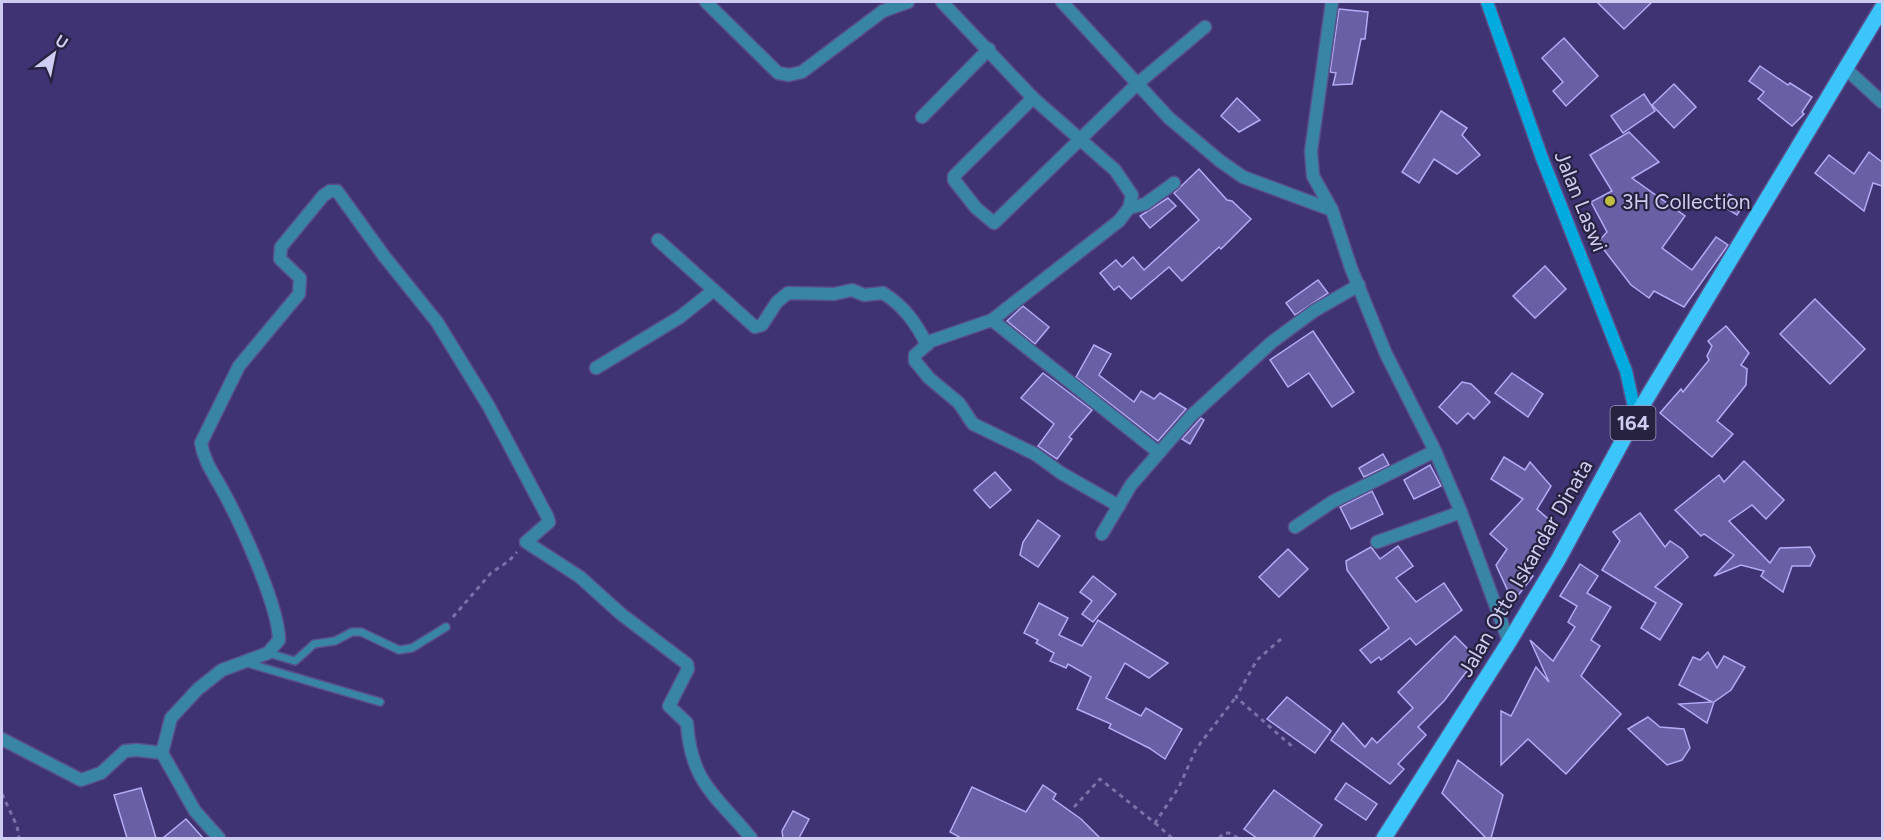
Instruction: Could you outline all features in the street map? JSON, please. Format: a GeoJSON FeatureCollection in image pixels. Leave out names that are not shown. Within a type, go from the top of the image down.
{"type":"FeatureCollection","features":[{"type":"Feature","properties":{"kind":"main road","name":"Jalan Otto Iskandar Dinata"},"geometry":{"type":"LineString","coordinates":[[1384,838],[1509,642],[1558,560],[1636,416],[1882,8]]}},
{"type":"Feature","properties":{"kind":"street"},"geometry":{"type":"LineString","coordinates":[[706,2],[778,73],[789,75],[802,72],[883,11],[908,2]]}},
{"type":"Feature","properties":{"kind":"street"},"geometry":{"type":"LineString","coordinates":[[942,2],[1033,98],[1115,170],[1132,195],[1129,208],[1119,221],[992,320],[934,342],[915,355],[915,361],[929,378],[959,403],[973,424],[1035,454],[1061,473],[1119,506]]}},
{"type":"Feature","properties":{"kind":"street"},"geometry":{"type":"LineString","coordinates":[[1062,2],[1169,118],[1243,177],[1332,210]]}},
{"type":"Feature","properties":{"kind":"street"},"geometry":{"type":"LineString","coordinates":[[1332,2],[1311,151],[1313,176],[1332,210],[1386,354],[1435,451],[1461,512],[1509,642]]}},
{"type":"Feature","properties":{"kind":"street","name":"Jalan Laswi"},"geometry":{"type":"LineString","coordinates":[[1487,2],[1542,158],[1626,371],[1636,416]]}},
{"type":"Feature","properties":{"kind":"street"},"geometry":{"type":"LineString","coordinates":[[1033,98],[954,176],[954,180],[994,223],[1137,84],[1205,27]]}},
{"type":"Feature","properties":{"kind":"street"},"geometry":{"type":"LineString","coordinates":[[922,117],[989,49]]}},
{"type":"Feature","properties":{"kind":"street"},"geometry":{"type":"LineString","coordinates":[[1846,69],[1882,102]]}},
{"type":"Feature","properties":{"kind":"street"},"geometry":{"type":"LineString","coordinates":[[1129,208],[1145,204],[1174,183]]}},
{"type":"Feature","properties":{"kind":"street"},"geometry":{"type":"LineString","coordinates":[[219,838],[195,811],[162,753],[171,718],[184,703],[222,670],[247,663],[268,653],[279,640],[279,624],[225,494],[203,456],[201,443],[239,366],[299,294],[300,278],[280,259],[281,247],[323,196],[330,191],[338,191],[384,256],[437,322],[488,405],[548,516],[549,522],[544,528],[526,542],[579,577],[621,614],[687,664],[688,669],[669,706],[687,723],[689,749],[704,787],[752,838]]}},
{"type":"Feature","properties":{"kind":"street"},"geometry":{"type":"LineString","coordinates":[[658,240],[752,326],[757,328],[762,326],[782,296],[788,293],[834,294],[852,290],[864,294],[883,293],[900,305],[934,342]]}},
{"type":"Feature","properties":{"kind":"street"},"geometry":{"type":"LineString","coordinates":[[1102,534],[1158,452],[1191,416],[1272,342],[1314,311],[1359,285]]}},
{"type":"Feature","properties":{"kind":"street"},"geometry":{"type":"LineString","coordinates":[[596,368],[680,317],[714,290]]}},
{"type":"Feature","properties":{"kind":"street"},"geometry":{"type":"LineString","coordinates":[[992,320],[1158,452]]}},
{"type":"Feature","properties":{"kind":"street"},"geometry":{"type":"LineString","coordinates":[[1295,527],[1332,501],[1435,451]]}},
{"type":"Feature","properties":{"kind":"street"},"geometry":{"type":"LineString","coordinates":[[1377,542],[1461,512]]}},
{"type":"Feature","properties":{"kind":"street"},"geometry":{"type":"LineString","coordinates":[[2,739],[81,780],[101,773],[125,751],[162,753]]}},
{"type":"Feature","properties":{"kind":"lane"},"geometry":{"type":"LineString","coordinates":[[268,653],[295,661],[314,644],[335,641],[352,632],[361,632],[399,650],[412,648],[446,627]]}},
{"type":"Feature","properties":{"kind":"lane"},"geometry":{"type":"LineString","coordinates":[[247,663],[380,702]]}},
{"type":"Feature","properties":{"kind":"path"},"geometry":{"type":"LineString","coordinates":[[446,627],[491,573],[509,561],[526,542]]}},
{"type":"Feature","properties":{"kind":"path"},"geometry":{"type":"LineString","coordinates":[[1155,823],[1179,787],[1196,749],[1236,697],[1257,660],[1281,639]]}},
{"type":"Feature","properties":{"kind":"path"},"geometry":{"type":"LineString","coordinates":[[1236,697],[1295,749]]}},
{"type":"Feature","properties":{"kind":"path"},"geometry":{"type":"LineString","coordinates":[[1074,807],[1100,779],[1172,838]]}},
{"type":"Feature","properties":{"kind":"path"},"geometry":{"type":"LineString","coordinates":[[2,794],[17,826],[19,838]]}},
{"type":"Feature","properties":{"kind":"path"},"geometry":{"type":"LineString","coordinates":[[1219,838],[1229,832],[1238,838]]}},
{"type":"Feature","properties":{"kind":"building"},"geometry":{"type":"Polygon","coordinates":[[[1597,2],[1652,2],[1624,29],[1597,2]]]}},
{"type":"Feature","properties":{"kind":"building"},"geometry":{"type":"Polygon","coordinates":[[[1339,9],[1368,12],[1365,39],[1361,39],[1352,84],[1333,85],[1336,73],[1330,72],[1339,9]]]}},
{"type":"Feature","properties":{"kind":"building"},"geometry":{"type":"Polygon","coordinates":[[[1564,38],[1598,76],[1566,106],[1553,91],[1563,82],[1542,58],[1564,38]]]}},
{"type":"Feature","properties":{"kind":"building"},"geometry":{"type":"Polygon","coordinates":[[[1760,66],[1788,85],[1790,83],[1812,97],[1802,112],[1804,114],[1792,126],[1758,99],[1764,92],[1749,81],[1760,66]]]}},
{"type":"Feature","properties":{"kind":"building"},"geometry":{"type":"Polygon","coordinates":[[[1674,84],[1696,107],[1674,128],[1652,105],[1674,84]]]}},
{"type":"Feature","properties":{"kind":"building"},"geometry":{"type":"Polygon","coordinates":[[[1644,94],[1655,111],[1623,133],[1611,116],[1644,94]]]}},
{"type":"Feature","properties":{"kind":"building"},"geometry":{"type":"Polygon","coordinates":[[[1237,98],[1260,120],[1239,132],[1221,116],[1237,98]]]}},
{"type":"Feature","properties":{"kind":"building"},"geometry":{"type":"Polygon","coordinates":[[[1441,111],[1467,128],[1462,135],[1480,155],[1457,174],[1434,159],[1419,183],[1402,172],[1441,111]]]}},
{"type":"Feature","properties":{"kind":"building"},"geometry":{"type":"Polygon","coordinates":[[[1629,132],[1659,162],[1632,178],[1685,216],[1662,248],[1692,270],[1716,237],[1728,245],[1684,307],[1654,291],[1649,298],[1631,285],[1598,242],[1607,232],[1591,202],[1612,191],[1590,155],[1629,132]]]}},
{"type":"Feature","properties":{"kind":"building"},"geometry":{"type":"Polygon","coordinates":[[[1869,152],[1882,162],[1882,186],[1873,183],[1864,211],[1815,173],[1829,155],[1854,174],[1869,152]]]}},
{"type":"Feature","properties":{"kind":"building"},"geometry":{"type":"Polygon","coordinates":[[[1199,169],[1227,200],[1232,201],[1251,219],[1221,249],[1219,247],[1182,281],[1169,267],[1131,299],[1119,286],[1114,290],[1100,273],[1116,260],[1122,267],[1133,257],[1144,270],[1199,220],[1174,193],[1199,169]]]}},
{"type":"Feature","properties":{"kind":"building"},"geometry":{"type":"Polygon","coordinates":[[[1729,194],[1744,203],[1737,215],[1721,205],[1729,194]]]}},
{"type":"Feature","properties":{"kind":"building"},"geometry":{"type":"Polygon","coordinates":[[[1168,198],[1176,206],[1150,228],[1140,216],[1168,198]]]}},
{"type":"Feature","properties":{"kind":"building"},"geometry":{"type":"Polygon","coordinates":[[[1545,266],[1566,289],[1535,318],[1513,296],[1545,266]]]}},
{"type":"Feature","properties":{"kind":"building"},"geometry":{"type":"Polygon","coordinates":[[[1318,280],[1328,293],[1295,315],[1286,303],[1318,280]]]}},
{"type":"Feature","properties":{"kind":"building"},"geometry":{"type":"Polygon","coordinates":[[[1815,299],[1865,349],[1830,384],[1780,334],[1815,299]]]}},
{"type":"Feature","properties":{"kind":"building"},"geometry":{"type":"Polygon","coordinates":[[[1023,306],[1049,327],[1035,344],[1007,321],[1023,306]]]}},
{"type":"Feature","properties":{"kind":"building"},"geometry":{"type":"Polygon","coordinates":[[[1726,326],[1749,353],[1741,365],[1747,369],[1746,385],[1717,421],[1733,434],[1712,457],[1660,413],[1681,389],[1683,392],[1709,360],[1707,356],[1712,346],[1708,341],[1726,326]]]}},
{"type":"Feature","properties":{"kind":"building"},"geometry":{"type":"Polygon","coordinates":[[[1313,331],[1354,392],[1332,407],[1309,373],[1288,387],[1270,360],[1313,331]]]}},
{"type":"Feature","properties":{"kind":"building"},"geometry":{"type":"Polygon","coordinates":[[[1094,345],[1111,354],[1099,375],[1134,402],[1141,391],[1154,399],[1160,393],[1186,409],[1158,441],[1076,377],[1094,345]]]}},
{"type":"Feature","properties":{"kind":"building"},"geometry":{"type":"Polygon","coordinates":[[[1043,373],[1092,410],[1069,437],[1072,439],[1057,459],[1038,446],[1054,424],[1021,398],[1043,373]]]}},
{"type":"Feature","properties":{"kind":"building"},"geometry":{"type":"Polygon","coordinates":[[[1512,373],[1543,394],[1528,417],[1495,393],[1512,373]]]}},
{"type":"Feature","properties":{"kind":"building"},"geometry":{"type":"Polygon","coordinates":[[[1462,382],[1471,384],[1490,402],[1474,419],[1468,413],[1457,424],[1439,407],[1462,382]]]}},
{"type":"Feature","properties":{"kind":"building"},"geometry":{"type":"Polygon","coordinates":[[[1201,418],[1204,420],[1190,444],[1182,439],[1201,418]]]}},
{"type":"Feature","properties":{"kind":"building"},"geometry":{"type":"Polygon","coordinates":[[[1383,454],[1389,465],[1364,477],[1359,468],[1383,454]]]}},
{"type":"Feature","properties":{"kind":"building"},"geometry":{"type":"Polygon","coordinates":[[[1504,457],[1525,470],[1530,462],[1551,486],[1537,509],[1553,523],[1541,536],[1545,540],[1522,564],[1533,576],[1513,602],[1496,565],[1507,549],[1490,534],[1523,499],[1491,479],[1504,457]]]}},
{"type":"Feature","properties":{"kind":"building"},"geometry":{"type":"Polygon","coordinates":[[[1744,461],[1784,500],[1766,519],[1752,505],[1729,521],[1770,563],[1780,548],[1810,547],[1815,556],[1810,566],[1792,566],[1783,592],[1761,576],[1764,571],[1741,565],[1714,576],[1734,555],[1704,534],[1701,536],[1675,510],[1719,475],[1724,482],[1744,461]]]}},
{"type":"Feature","properties":{"kind":"building"},"geometry":{"type":"Polygon","coordinates":[[[1430,465],[1441,486],[1414,499],[1404,480],[1430,465]]]}},
{"type":"Feature","properties":{"kind":"building"},"geometry":{"type":"Polygon","coordinates":[[[995,472],[1011,490],[990,508],[974,490],[995,472]]]}},
{"type":"Feature","properties":{"kind":"building"},"geometry":{"type":"Polygon","coordinates":[[[1372,491],[1383,514],[1351,529],[1340,507],[1372,491]]]}},
{"type":"Feature","properties":{"kind":"building"},"geometry":{"type":"Polygon","coordinates":[[[1640,513],[1665,547],[1670,541],[1682,549],[1688,557],[1655,587],[1682,604],[1660,640],[1641,628],[1656,603],[1602,570],[1620,541],[1613,532],[1640,513]]]}},
{"type":"Feature","properties":{"kind":"building"},"geometry":{"type":"Polygon","coordinates":[[[1038,520],[1060,536],[1038,567],[1020,555],[1023,542],[1038,520]]]}},
{"type":"Feature","properties":{"kind":"building"},"geometry":{"type":"Polygon","coordinates":[[[1398,546],[1413,566],[1396,578],[1416,602],[1444,583],[1462,610],[1416,645],[1410,638],[1381,660],[1379,657],[1371,663],[1360,650],[1389,628],[1347,570],[1346,561],[1371,547],[1380,559],[1398,546]]]}},
{"type":"Feature","properties":{"kind":"building"},"geometry":{"type":"Polygon","coordinates":[[[1288,549],[1308,569],[1279,597],[1259,577],[1288,549]]]}},
{"type":"Feature","properties":{"kind":"building"},"geometry":{"type":"Polygon","coordinates":[[[1580,564],[1598,576],[1587,593],[1611,607],[1591,640],[1600,646],[1581,676],[1621,714],[1566,774],[1528,739],[1501,765],[1501,711],[1511,716],[1536,667],[1549,682],[1530,640],[1553,661],[1575,627],[1568,622],[1577,606],[1560,596],[1580,564]]]}},
{"type":"Feature","properties":{"kind":"building"},"geometry":{"type":"Polygon","coordinates":[[[1093,576],[1116,594],[1093,622],[1082,614],[1092,601],[1080,592],[1093,576]]]}},
{"type":"Feature","properties":{"kind":"building"},"geometry":{"type":"Polygon","coordinates":[[[1039,603],[1068,618],[1059,635],[1082,646],[1098,620],[1168,663],[1149,678],[1125,663],[1106,698],[1141,716],[1146,708],[1182,729],[1165,759],[1149,748],[1109,728],[1111,724],[1077,709],[1091,677],[1068,664],[1066,668],[1050,661],[1054,653],[1036,643],[1038,640],[1024,633],[1039,603]]]}},
{"type":"Feature","properties":{"kind":"building"},"geometry":{"type":"Polygon","coordinates":[[[1455,636],[1477,658],[1444,701],[1418,727],[1426,735],[1398,764],[1404,769],[1390,784],[1331,740],[1343,723],[1365,747],[1372,738],[1377,743],[1413,708],[1398,692],[1455,636]]]}},
{"type":"Feature","properties":{"kind":"building"},"geometry":{"type":"Polygon","coordinates":[[[1708,652],[1717,668],[1724,656],[1745,667],[1731,690],[1714,702],[1707,723],[1679,704],[1712,702],[1679,685],[1693,657],[1700,660],[1708,652]]]}},
{"type":"Feature","properties":{"kind":"building"},"geometry":{"type":"Polygon","coordinates":[[[1287,697],[1331,731],[1315,753],[1267,719],[1287,697]]]}},
{"type":"Feature","properties":{"kind":"building"},"geometry":{"type":"Polygon","coordinates":[[[1648,717],[1660,727],[1684,729],[1690,748],[1682,760],[1667,765],[1628,729],[1648,717]]]}},
{"type":"Feature","properties":{"kind":"building"},"geometry":{"type":"Polygon","coordinates":[[[1458,760],[1503,795],[1491,838],[1486,838],[1442,793],[1458,760]]]}},
{"type":"Feature","properties":{"kind":"building"},"geometry":{"type":"Polygon","coordinates":[[[1346,783],[1377,804],[1366,820],[1335,799],[1346,783]]]}},
{"type":"Feature","properties":{"kind":"building"},"geometry":{"type":"Polygon","coordinates":[[[1043,785],[1056,794],[1053,799],[1081,819],[1100,838],[961,838],[950,832],[972,787],[1026,812],[1043,785]]]}},
{"type":"Feature","properties":{"kind":"building"},"geometry":{"type":"Polygon","coordinates":[[[141,788],[156,838],[127,838],[114,795],[141,788]]]}},
{"type":"Feature","properties":{"kind":"building"},"geometry":{"type":"Polygon","coordinates":[[[1274,790],[1322,825],[1313,838],[1257,838],[1244,829],[1274,790]]]}},
{"type":"Feature","properties":{"kind":"building"},"geometry":{"type":"Polygon","coordinates":[[[793,811],[809,819],[799,838],[783,838],[782,831],[793,811]]]}},
{"type":"Feature","properties":{"kind":"building"},"geometry":{"type":"Polygon","coordinates":[[[186,819],[203,838],[163,838],[186,819]]]}},
{"type":"Feature","properties":{"kind":"place","name":"3H Collection"},"geometry":{"type":"Point","coordinates":[1610,201]}}]}
